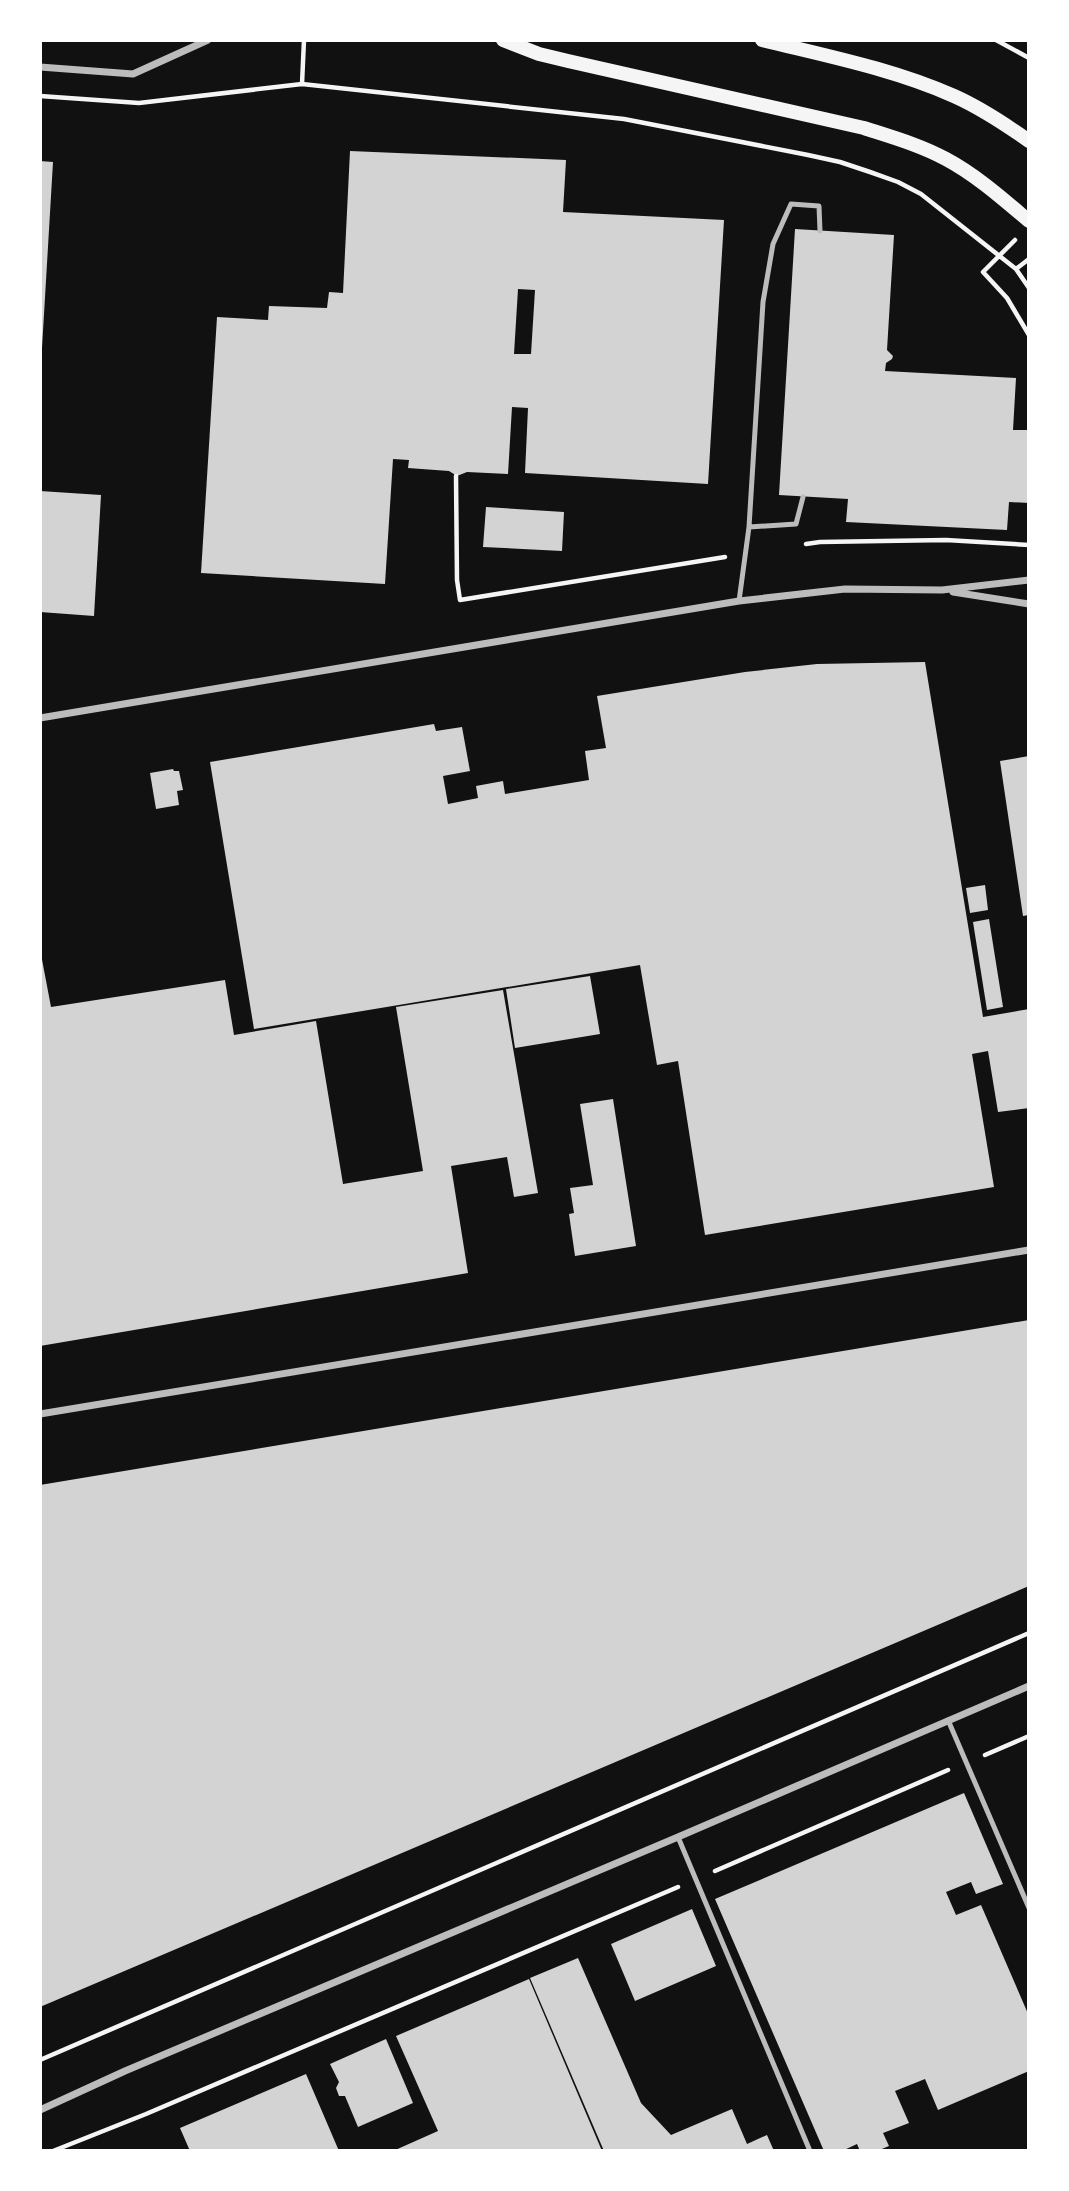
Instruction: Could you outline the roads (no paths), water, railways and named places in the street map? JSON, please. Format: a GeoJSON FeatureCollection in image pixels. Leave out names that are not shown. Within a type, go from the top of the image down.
{"type":"FeatureCollection","features":[{"type":"Feature","properties":{"kind":"main road"},"geometry":{"type":"LineString","coordinates":[[503,40],[539,54],[864,128],[897,138],[933,152],[967,172],[1029,221]]}},
{"type":"Feature","properties":{"kind":"main road"},"geometry":{"type":"LineString","coordinates":[[762,40],[918,82],[979,109],[1029,141]]}},
{"type":"Feature","properties":{"kind":"street"},"geometry":{"type":"LineString","coordinates":[[40,67],[133,74],[208,40]]}},
{"type":"Feature","properties":{"kind":"street"},"geometry":{"type":"LineString","coordinates":[[40,718],[739,601],[845,589],[942,590],[1029,580]]}},
{"type":"Feature","properties":{"kind":"street"},"geometry":{"type":"LineString","coordinates":[[942,590],[1029,604]]}},
{"type":"Feature","properties":{"kind":"street"},"geometry":{"type":"LineString","coordinates":[[40,1414],[1029,1250]]}},
{"type":"Feature","properties":{"kind":"street"},"geometry":{"type":"LineString","coordinates":[[40,2110],[125,2071],[678,1838],[1029,1686]]}},
{"type":"Feature","properties":{"kind":"lane"},"geometry":{"type":"LineString","coordinates":[[739,601],[749,527],[763,302],[773,244],[791,204],[819,206],[820,230]]}},
{"type":"Feature","properties":{"kind":"lane"},"geometry":{"type":"LineString","coordinates":[[749,527],[796,524],[803,497]]}},
{"type":"Feature","properties":{"kind":"lane"},"geometry":{"type":"LineString","coordinates":[[948,1720],[1029,1908]]}},
{"type":"Feature","properties":{"kind":"lane"},"geometry":{"type":"LineString","coordinates":[[678,1838],[810,2151]]}}]}
